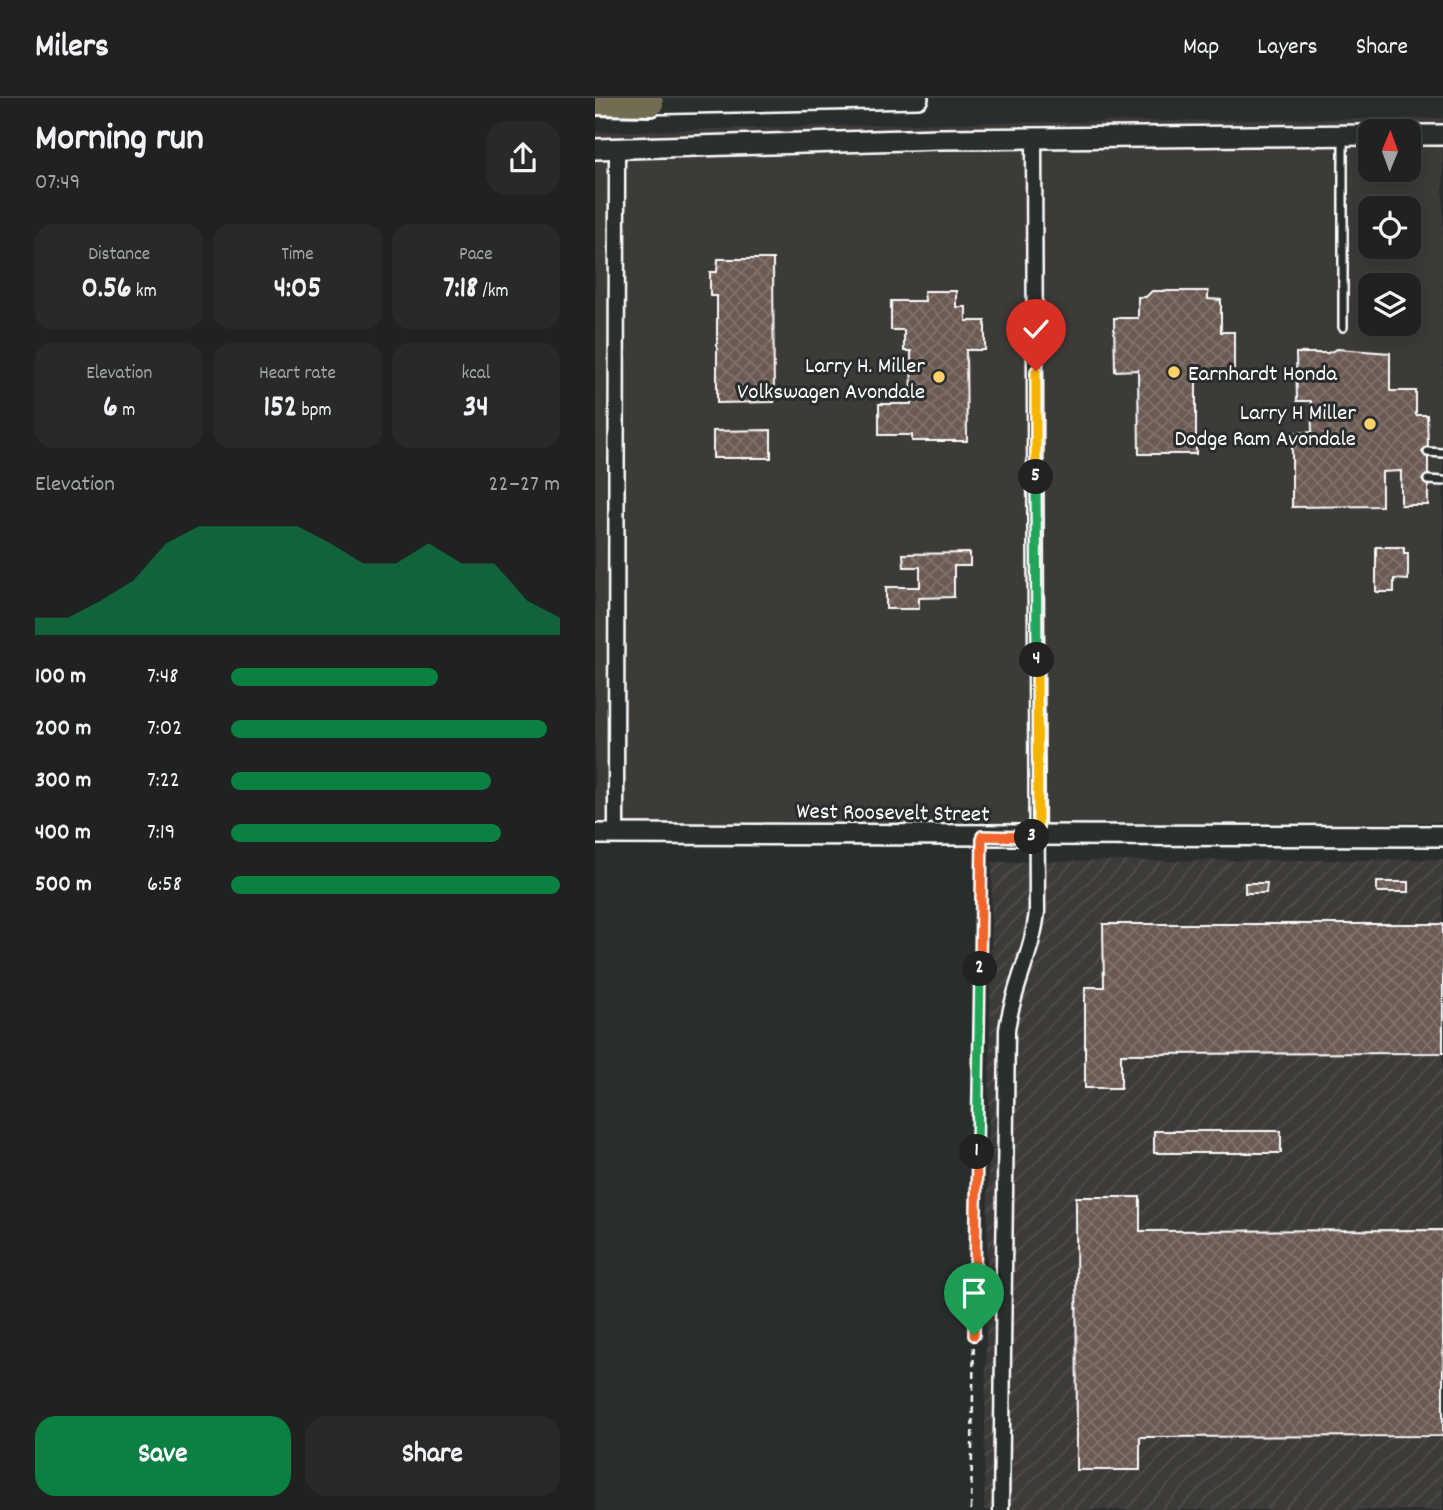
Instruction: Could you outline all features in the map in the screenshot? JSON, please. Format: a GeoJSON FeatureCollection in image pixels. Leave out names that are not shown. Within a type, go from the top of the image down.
{"type":"FeatureCollection","features":[{"type":"Feature","properties":{"kind":"highway"},"geometry":{"type":"LineString","coordinates":[[595,104],[651,103]]}},
{"type":"Feature","properties":{"kind":"street"},"geometry":{"type":"LineString","coordinates":[[651,103],[918,98]]}},
{"type":"Feature","properties":{"kind":"street"},"geometry":{"type":"LineString","coordinates":[[595,149],[1034,138],[1358,135]]}},
{"type":"Feature","properties":{"kind":"street"},"geometry":{"type":"LineString","coordinates":[[1421,135],[1443,135]]}},
{"type":"Feature","properties":{"kind":"street"},"geometry":{"type":"LineString","coordinates":[[1001,1510],[1007,1030],[1009,1013],[1035,938],[1038,837],[1034,138]]}},
{"type":"Feature","properties":{"kind":"street"},"geometry":{"type":"LineString","coordinates":[[616,833],[617,148]]}},
{"type":"Feature","properties":{"kind":"street","name":"West Roosevelt Street"},"geometry":{"type":"LineString","coordinates":[[595,834],[1443,836]]}},
{"type":"Feature","properties":{"kind":"lane"},"geometry":{"type":"LineString","coordinates":[[1343,135],[1343,327]]}},
{"type":"Feature","properties":{"kind":"lane"},"geometry":{"type":"LineString","coordinates":[[1428,452],[1443,453]]}},
{"type":"Feature","properties":{"kind":"lane"},"geometry":{"type":"LineString","coordinates":[[1428,480],[1443,481]]}},
{"type":"Feature","properties":{"kind":"path"},"geometry":{"type":"LineString","coordinates":[[971,1510],[982,836]]}},
{"type":"Feature","properties":{"kind":"shaded area"},"geometry":{"type":"Polygon","coordinates":[[[1443,118],[1443,822],[595,825],[595,132],[946,123],[1443,118]]]}},
{"type":"Feature","properties":{"kind":"shaded area"},"geometry":{"type":"Polygon","coordinates":[[[1443,859],[1443,1510],[984,1510],[992,862],[1443,859]]]}},
{"type":"Feature","properties":{"kind":"building"},"geometry":{"type":"Polygon","coordinates":[[[718,259],[773,259],[774,402],[717,403],[717,296],[710,296],[710,272],[717,272],[718,259]]]}},
{"type":"Feature","properties":{"kind":"building","name":"Larry H. Miller Volkswagen Avondale"},"geometry":{"type":"Polygon","coordinates":[[[924,291],[956,291],[956,307],[966,307],[966,321],[985,321],[985,350],[966,350],[967,441],[912,441],[912,435],[879,435],[879,404],[912,404],[911,351],[904,351],[904,330],[891,330],[891,301],[925,301],[924,291]]]}},
{"type":"Feature","properties":{"kind":"building","name":"Earnhardt Honda"},"geometry":{"type":"Polygon","coordinates":[[[1152,291],[1208,291],[1208,299],[1221,300],[1221,332],[1234,332],[1234,370],[1196,374],[1196,454],[1139,454],[1138,370],[1115,371],[1114,318],[1138,318],[1138,297],[1146,297],[1152,291]]]}},
{"type":"Feature","properties":{"kind":"building","name":"Larry H Miller Dodge Ram Avondale"},"geometry":{"type":"Polygon","coordinates":[[[1337,349],[1390,353],[1390,391],[1416,391],[1416,415],[1427,415],[1428,446],[1422,452],[1428,458],[1428,474],[1422,480],[1428,486],[1428,505],[1401,505],[1401,471],[1382,472],[1382,506],[1292,507],[1292,433],[1312,432],[1311,401],[1297,401],[1296,353],[1328,353],[1337,349]]]}},
{"type":"Feature","properties":{"kind":"building"},"geometry":{"type":"Polygon","coordinates":[[[771,430],[771,458],[713,458],[713,431],[771,430]]]}},
{"type":"Feature","properties":{"kind":"building"},"geometry":{"type":"Polygon","coordinates":[[[1376,547],[1404,547],[1404,553],[1408,553],[1408,580],[1394,579],[1394,592],[1376,592],[1376,547]]]}},
{"type":"Feature","properties":{"kind":"building"},"geometry":{"type":"Polygon","coordinates":[[[970,553],[970,566],[954,566],[954,597],[919,598],[919,609],[886,609],[886,587],[920,587],[920,567],[904,567],[903,554],[970,553]]]}},
{"type":"Feature","properties":{"kind":"building"},"geometry":{"type":"Polygon","coordinates":[[[1377,882],[1409,882],[1409,892],[1377,892],[1377,882]]]}},
{"type":"Feature","properties":{"kind":"building"},"geometry":{"type":"Polygon","coordinates":[[[1245,883],[1267,883],[1266,893],[1245,893],[1245,883]]]}},
{"type":"Feature","properties":{"kind":"building"},"geometry":{"type":"Polygon","coordinates":[[[1103,924],[1443,924],[1443,1053],[1121,1054],[1121,1088],[1085,1088],[1085,987],[1104,987],[1103,924]]]}},
{"type":"Feature","properties":{"kind":"building"},"geometry":{"type":"Polygon","coordinates":[[[1154,1131],[1281,1131],[1281,1153],[1154,1153],[1154,1131]]]}},
{"type":"Feature","properties":{"kind":"building"},"geometry":{"type":"Polygon","coordinates":[[[1076,1197],[1140,1197],[1140,1231],[1443,1230],[1443,1436],[1140,1437],[1140,1470],[1077,1470],[1076,1197]]]}},
{"type":"Feature","properties":{"kind":"place","name":"Earnhardt Honda"},"geometry":{"type":"Point","coordinates":[1174,372]}},
{"type":"Feature","properties":{"kind":"place","name":"Larry H. Miller Volkswagen Avondale"},"geometry":{"type":"Point","coordinates":[939,377]}},
{"type":"Feature","properties":{"kind":"place","name":"Larry H Miller Dodge Ram Avondale"},"geometry":{"type":"Point","coordinates":[1370,424]}},
{"type":"Feature","properties":{"kind":"route"},"geometry":{"type":"LineString","coordinates":[[974,1335],[982,836],[1038,837],[1036,371]]}}]}
